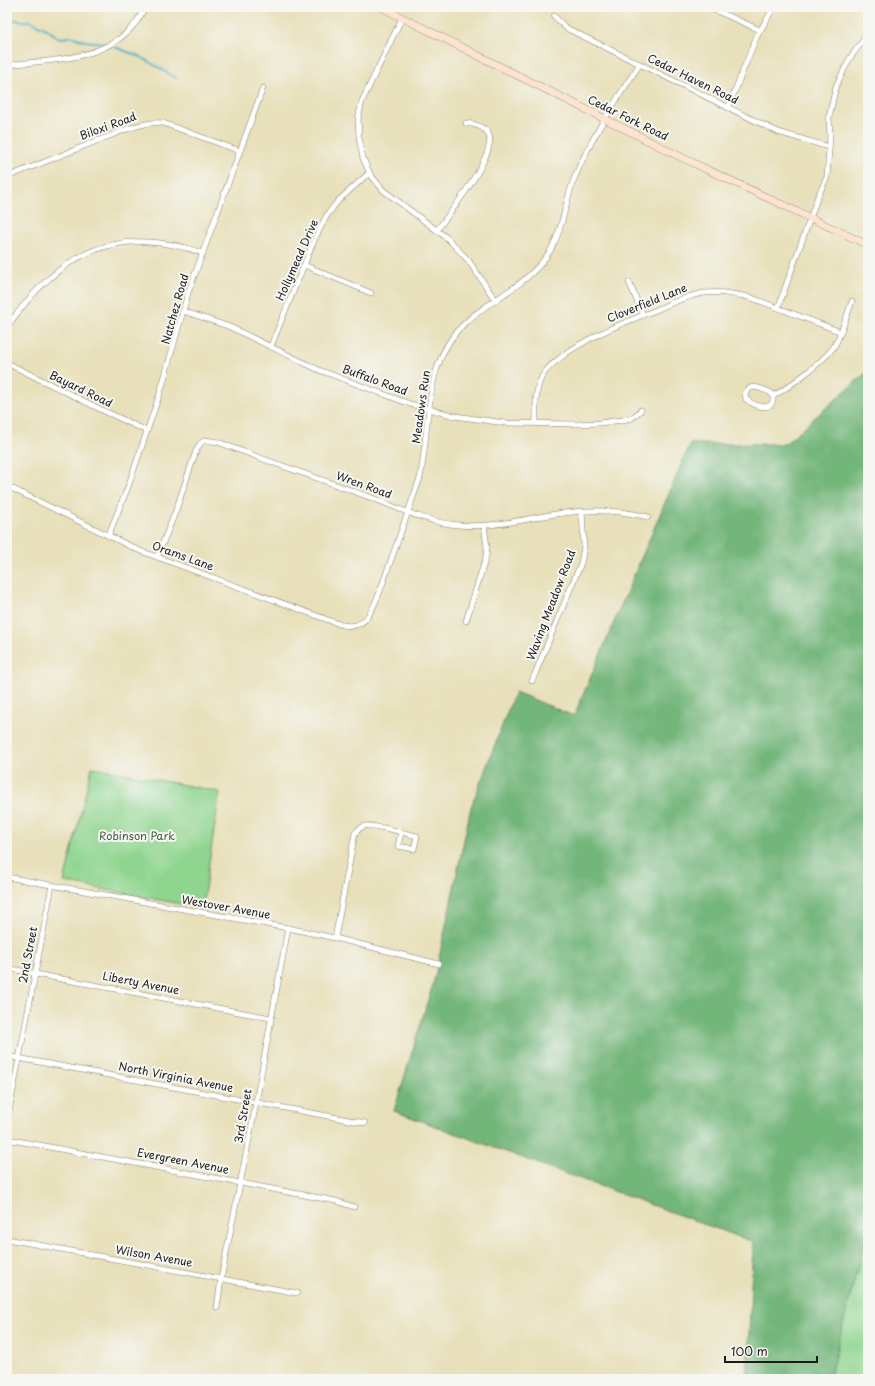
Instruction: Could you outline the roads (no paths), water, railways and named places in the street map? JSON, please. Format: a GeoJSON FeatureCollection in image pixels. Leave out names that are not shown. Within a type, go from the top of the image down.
{"type":"FeatureCollection","features":[{"type":"Feature","properties":{"kind":"street"},"geometry":{"type":"LineString","coordinates":[[7,65],[80,56],[106,47],[129,30],[145,7]]}},
{"type":"Feature","properties":{"kind":"street","name":"Cedar Fork Road"},"geometry":{"type":"LineString","coordinates":[[381,7],[733,182],[868,245]]}},
{"type":"Feature","properties":{"kind":"street"},"geometry":{"type":"LineString","coordinates":[[708,7],[760,30]]}},
{"type":"Feature","properties":{"kind":"street"},"geometry":{"type":"LineString","coordinates":[[728,108],[756,38],[774,7]]}},
{"type":"Feature","properties":{"kind":"street","name":"Cedar Haven Road"},"geometry":{"type":"LineString","coordinates":[[554,16],[566,28],[778,132],[829,147]]}},
{"type":"Feature","properties":{"kind":"street"},"geometry":{"type":"LineString","coordinates":[[402,18],[362,101],[358,119],[359,137],[363,158],[369,173],[389,195],[447,238],[468,260],[496,301]]}},
{"type":"Feature","properties":{"kind":"street"},"geometry":{"type":"LineString","coordinates":[[778,308],[818,196],[827,177],[829,117],[836,86],[850,58],[867,39]]}},
{"type":"Feature","properties":{"kind":"street","name":"Meadows Run"},"geometry":{"type":"LineString","coordinates":[[359,624],[367,618],[379,594],[420,478],[433,378],[444,350],[453,336],[466,322],[521,284],[542,263],[552,249],[560,228],[574,179],[604,118],[640,64]]}},
{"type":"Feature","properties":{"kind":"street","name":"Natchez Road"},"geometry":{"type":"LineString","coordinates":[[108,536],[128,487],[168,368],[183,311],[263,88]]}},
{"type":"Feature","properties":{"kind":"street","name":"Biloxi Road"},"geometry":{"type":"LineString","coordinates":[[7,177],[144,123],[163,123],[240,151]]}},
{"type":"Feature","properties":{"kind":"street"},"geometry":{"type":"LineString","coordinates":[[437,230],[477,174],[489,150],[490,136],[487,132],[476,124],[466,123]]}},
{"type":"Feature","properties":{"kind":"street","name":"Hollymead Drive"},"geometry":{"type":"LineString","coordinates":[[271,346],[315,238],[328,215],[338,201],[369,173]]}},
{"type":"Feature","properties":{"kind":"street"},"geometry":{"type":"LineString","coordinates":[[7,327],[33,293],[54,273],[68,263],[94,250],[120,243],[146,241],[172,244],[203,253]]}},
{"type":"Feature","properties":{"kind":"street"},"geometry":{"type":"LineString","coordinates":[[304,265],[371,293]]}},
{"type":"Feature","properties":{"kind":"street"},"geometry":{"type":"LineString","coordinates":[[630,282],[643,315]]}},
{"type":"Feature","properties":{"kind":"street","name":"Cloverfield Lane"},"geometry":{"type":"LineString","coordinates":[[536,424],[538,385],[543,375],[552,364],[595,335],[697,295],[717,292],[740,295],[840,332]]}},
{"type":"Feature","properties":{"kind":"street"},"geometry":{"type":"LineString","coordinates":[[772,396],[784,390],[825,357],[834,346],[852,301]]}},
{"type":"Feature","properties":{"kind":"street","name":"Buffalo Road"},"geometry":{"type":"LineString","coordinates":[[183,311],[230,327],[319,370],[410,404],[456,416],[484,421],[536,424],[600,424],[632,418],[641,410]]}},
{"type":"Feature","properties":{"kind":"street","name":"Bayard Road"},"geometry":{"type":"LineString","coordinates":[[7,363],[100,410],[147,431]]}},
{"type":"Feature","properties":{"kind":"street"},"geometry":{"type":"LineString","coordinates":[[753,387],[770,392],[772,396],[772,403],[765,407],[748,401],[745,394],[748,389],[753,387]]}},
{"type":"Feature","properties":{"kind":"street","name":"Wren Road"},"geometry":{"type":"LineString","coordinates":[[157,557],[175,513],[196,452],[200,444],[205,440],[218,442],[441,523],[473,526],[563,513],[610,510],[648,517]]}},
{"type":"Feature","properties":{"kind":"street","name":"Orams Lane"},"geometry":{"type":"LineString","coordinates":[[7,486],[108,536],[157,557],[342,625],[350,626],[359,624]]}},
{"type":"Feature","properties":{"kind":"street","name":"Waving Meadow Road"},"geometry":{"type":"LineString","coordinates":[[532,682],[581,563],[584,548],[582,511]]}},
{"type":"Feature","properties":{"kind":"street"},"geometry":{"type":"LineString","coordinates":[[466,621],[486,557],[487,547],[484,525]]}},
{"type":"Feature","properties":{"kind":"street"},"geometry":{"type":"LineString","coordinates":[[335,938],[355,833],[359,828],[368,826],[401,833]]}},
{"type":"Feature","properties":{"kind":"street","name":"Westover Avenue"},"geometry":{"type":"LineString","coordinates":[[7,877],[288,928],[440,964]]}},
{"type":"Feature","properties":{"kind":"street","name":"2nd Street"},"geometry":{"type":"LineString","coordinates":[[7,1122],[52,885]]}},
{"type":"Feature","properties":{"kind":"street","name":"3rd Street"},"geometry":{"type":"LineString","coordinates":[[217,1308],[221,1279],[256,1103],[288,928]]}},
{"type":"Feature","properties":{"kind":"street","name":"Liberty Avenue"},"geometry":{"type":"LineString","coordinates":[[7,968],[272,1018]]}},
{"type":"Feature","properties":{"kind":"street","name":"North Virginia Avenue"},"geometry":{"type":"LineString","coordinates":[[7,1056],[365,1123]]}},
{"type":"Feature","properties":{"kind":"street","name":"Evergreen Avenue"},"geometry":{"type":"LineString","coordinates":[[7,1139],[240,1182],[336,1201],[354,1207]]}},
{"type":"Feature","properties":{"kind":"street","name":"Wilson Avenue"},"geometry":{"type":"LineString","coordinates":[[7,1239],[297,1294]]}},
{"type":"Feature","properties":{"kind":"waterway"},"geometry":{"type":"LineString","coordinates":[[7,18],[30,21],[47,29],[57,37],[64,38],[71,36],[85,41],[104,43]]}},
{"type":"Feature","properties":{"kind":"waterway"},"geometry":{"type":"LineString","coordinates":[[115,47],[141,57],[176,78]]}},
{"type":"Feature","properties":{"kind":"park label","name":"Robinson Park"},"geometry":{"type":"Point","coordinates":[137,836]}}]}
